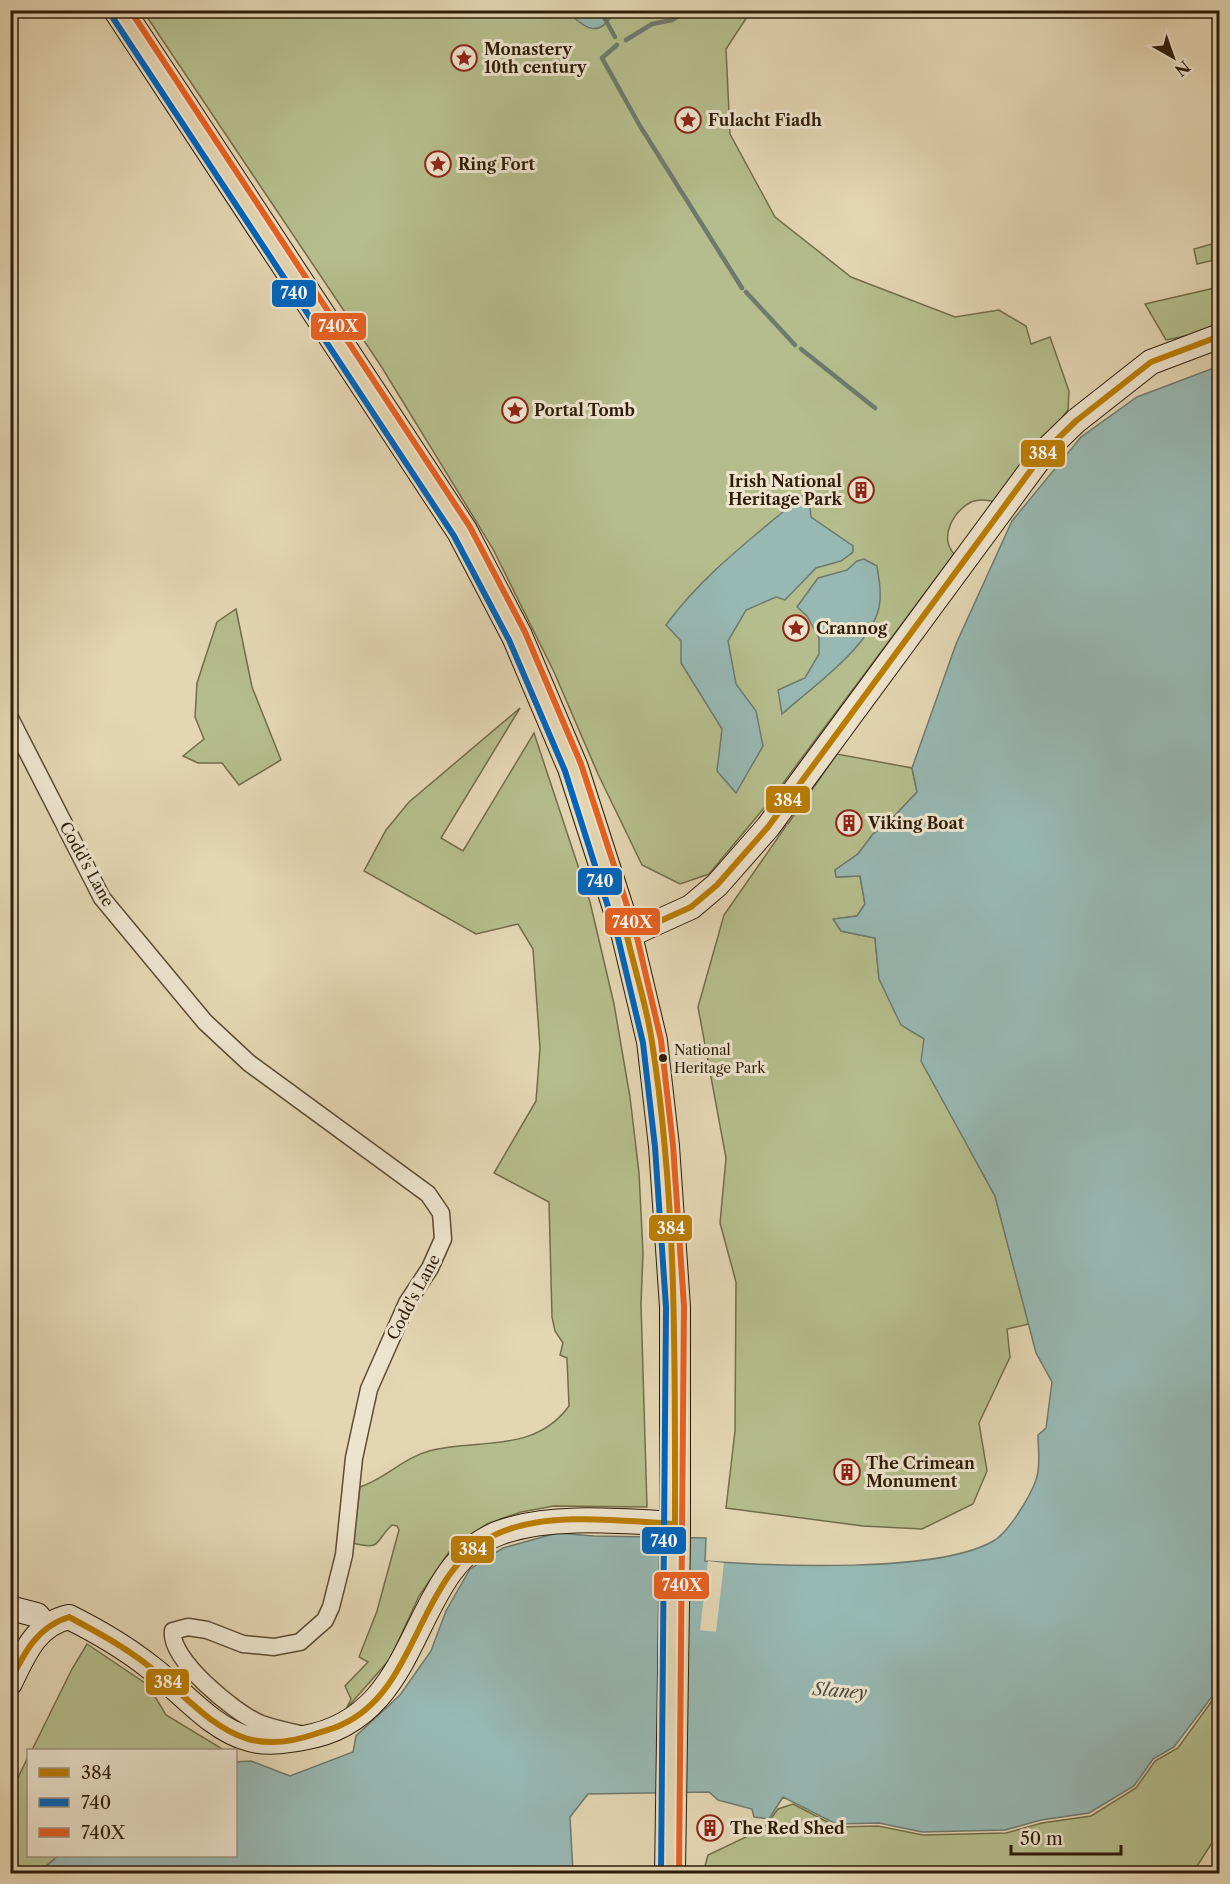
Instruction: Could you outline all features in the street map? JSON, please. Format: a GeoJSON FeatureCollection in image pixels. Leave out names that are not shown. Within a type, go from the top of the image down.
{"type":"FeatureCollection","features":[{"type":"Feature","properties":{"kind":"highway"},"geometry":{"type":"LineString","coordinates":[[119,10],[462,531],[517,636],[573,768],[627,936],[652,1041],[664,1146],[675,1307],[675,1531],[670,1861]]}},
{"type":"Feature","properties":{"kind":"main road"},"geometry":{"type":"LineString","coordinates":[[627,936],[691,907],[717,885],[768,827],[1045,450],[1076,421],[1150,362],[1220,336]]}},
{"type":"Feature","properties":{"kind":"main road"},"geometry":{"type":"LineString","coordinates":[[10,1683],[34,1637],[46,1626],[69,1617],[149,1666],[214,1720],[247,1739],[277,1742],[309,1737],[345,1725],[381,1692],[398,1671],[434,1596],[450,1571],[474,1548],[490,1538],[530,1525],[580,1522],[675,1531]]}},
{"type":"Feature","properties":{"kind":"main road"},"geometry":{"type":"LineString","coordinates":[[10,1608],[37,1615],[46,1626]]}},
{"type":"Feature","properties":{"kind":"street","name":"Codd's Lane"},"geometry":{"type":"LineString","coordinates":[[10,718],[102,897],[205,1022],[249,1063],[428,1194],[441,1214],[442,1239],[430,1268],[407,1303],[369,1389],[354,1458],[344,1555],[331,1607],[325,1620],[300,1642],[274,1647],[243,1644],[207,1630],[188,1627],[173,1631],[172,1640],[177,1650],[217,1695],[259,1722],[309,1737]]}},
{"type":"Feature","properties":{"kind":"green space"},"geometry":{"type":"Polygon","coordinates":[[[143,11],[751,11],[726,49],[730,134],[775,217],[851,277],[955,317],[999,310],[1026,326],[1031,344],[1050,337],[1069,391],[1068,410],[995,502],[983,500],[971,502],[964,506],[954,518],[950,525],[948,540],[954,554],[766,806],[788,824],[837,754],[912,768],[917,792],[886,825],[873,834],[858,854],[835,870],[837,877],[860,876],[865,904],[857,916],[834,919],[841,931],[875,938],[879,979],[924,1039],[971,1152],[995,1196],[1029,1324],[1007,1329],[1010,1357],[979,1423],[987,1471],[973,1504],[922,1529],[863,1526],[726,1508],[735,1431],[736,1282],[720,1223],[726,1158],[698,1007],[724,915],[786,826],[764,808],[709,874],[680,884],[642,865],[598,774],[554,672],[493,549],[381,366],[143,11]]]}},
{"type":"Feature","properties":{"kind":"green space"},"geometry":{"type":"Polygon","coordinates":[[[1219,242],[1219,259],[1197,264],[1194,249],[1219,242]]]}},
{"type":"Feature","properties":{"kind":"green space"},"geometry":{"type":"Polygon","coordinates":[[[1219,287],[1219,329],[1166,340],[1145,304],[1219,287]]]}},
{"type":"Feature","properties":{"kind":"green space"},"geometry":{"type":"Polygon","coordinates":[[[236,609],[252,687],[281,760],[239,785],[222,763],[198,763],[183,756],[204,739],[195,717],[197,683],[217,622],[236,609]]]}},
{"type":"Feature","properties":{"kind":"green space"},"geometry":{"type":"Polygon","coordinates":[[[520,708],[441,838],[463,851],[534,733],[590,902],[614,1004],[630,1097],[639,1173],[643,1253],[641,1304],[647,1507],[554,1506],[521,1512],[487,1524],[451,1549],[419,1596],[390,1659],[346,1709],[351,1699],[345,1686],[368,1662],[359,1657],[377,1611],[399,1530],[397,1526],[392,1525],[374,1545],[353,1543],[360,1487],[378,1479],[411,1458],[429,1451],[523,1438],[555,1421],[569,1406],[567,1358],[560,1355],[563,1343],[555,1331],[552,1317],[549,1202],[494,1173],[536,1101],[540,1048],[533,949],[518,924],[476,934],[364,871],[386,830],[409,802],[520,708]]]}},
{"type":"Feature","properties":{"kind":"green space"},"geometry":{"type":"Polygon","coordinates":[[[87,1644],[148,1685],[166,1715],[222,1749],[32,1749],[87,1644]]]}},
{"type":"Feature","properties":{"kind":"green space"},"geometry":{"type":"Polygon","coordinates":[[[1219,1691],[1219,1832],[1194,1871],[1186,1874],[844,1874],[840,1870],[742,1868],[742,1873],[703,1873],[708,1855],[763,1829],[778,1809],[793,1804],[837,1827],[878,1826],[923,1835],[1006,1833],[1042,1823],[1091,1816],[1136,1788],[1155,1761],[1178,1748],[1219,1691]]]}},
{"type":"Feature","properties":{"kind":"green space"},"geometry":{"type":"Polygon","coordinates":[[[27,1759],[27,1857],[57,1857],[37,1873],[11,1873],[10,1794],[27,1759]]]}},
{"type":"Feature","properties":{"kind":"water"},"geometry":{"type":"Polygon","coordinates":[[[612,10],[614,13],[608,21],[596,28],[585,26],[566,11],[612,10]]]}},
{"type":"Feature","properties":{"kind":"water","name":"Slaney"},"geometry":{"type":"Polygon","coordinates":[[[1219,366],[1220,1686],[1174,1747],[1153,1759],[1134,1786],[1089,1813],[1041,1820],[1005,1830],[922,1832],[879,1823],[836,1824],[783,1797],[769,1819],[754,1817],[752,1809],[718,1800],[709,1792],[588,1794],[570,1817],[573,1873],[37,1874],[57,1857],[237,1857],[237,1762],[251,1761],[290,1776],[353,1752],[356,1736],[400,1695],[431,1651],[446,1611],[470,1569],[503,1548],[557,1533],[706,1538],[705,1561],[811,1566],[896,1563],[969,1551],[995,1540],[1015,1519],[1036,1479],[1039,1462],[1038,1435],[1046,1428],[1052,1382],[1036,1353],[995,1196],[921,1061],[924,1039],[901,1025],[879,979],[875,938],[841,931],[833,919],[857,916],[865,904],[860,876],[836,877],[835,870],[858,854],[873,834],[886,825],[917,792],[912,768],[956,644],[1012,521],[1081,437],[1137,397],[1219,366]]]}},
{"type":"Feature","properties":{"kind":"water"},"geometry":{"type":"Polygon","coordinates":[[[803,495],[809,497],[811,517],[853,546],[853,552],[841,561],[816,568],[785,600],[776,597],[746,610],[728,641],[736,684],[756,711],[763,746],[736,793],[717,771],[722,729],[681,663],[681,641],[666,625],[713,572],[803,495]]]}},
{"type":"Feature","properties":{"kind":"water"},"geometry":{"type":"Polygon","coordinates":[[[864,559],[877,566],[879,576],[880,602],[873,623],[864,638],[838,666],[782,714],[778,690],[805,678],[819,654],[819,638],[807,616],[797,607],[818,578],[847,570],[857,561],[864,559]]]}},
{"type":"Feature","properties":{"kind":"pier"},"geometry":{"type":"Polygon","coordinates":[[[708,1561],[724,1563],[716,1632],[700,1630],[708,1561]]]}},
{"type":"Feature","properties":{"kind":"waterway"},"geometry":{"type":"LineString","coordinates":[[600,10],[615,37]]}},
{"type":"Feature","properties":{"kind":"waterway"},"geometry":{"type":"LineString","coordinates":[[626,40],[652,24],[672,20],[689,10]]}},
{"type":"Feature","properties":{"kind":"waterway"},"geometry":{"type":"LineString","coordinates":[[617,45],[602,58],[640,126],[742,288]]}},
{"type":"Feature","properties":{"kind":"waterway"},"geometry":{"type":"LineString","coordinates":[[746,292],[795,345]]}},
{"type":"Feature","properties":{"kind":"waterway"},"geometry":{"type":"LineString","coordinates":[[801,349],[875,408]]}},
{"type":"Feature","properties":{"kind":"transit line","name":"740X"},"geometry":{"type":"LineString","coordinates":[[130,10],[470,527],[525,632],[581,764],[636,933],[661,1040],[673,1145],[684,1306],[679,1874]]}},
{"type":"Feature","properties":{"kind":"transit line","name":"740"},"geometry":{"type":"LineString","coordinates":[[111,15],[454,536],[509,640],[565,771],[618,938],[643,1043],[655,1147],[666,1307],[661,1874]]}},
{"type":"Feature","properties":{"kind":"transit line","name":"384"},"geometry":{"type":"LineString","coordinates":[[627,936],[691,907],[717,885],[768,827],[1045,451],[1076,421],[1151,362],[1220,336]]}},
{"type":"Feature","properties":{"kind":"transit line","name":"384"},"geometry":{"type":"LineString","coordinates":[[627,936],[650,1029],[666,1162],[673,1283],[675,1524]]}},
{"type":"Feature","properties":{"kind":"transit line","name":"384"},"geometry":{"type":"LineString","coordinates":[[10,1682],[26,1651],[40,1634],[58,1621],[69,1617],[111,1640],[140,1660],[208,1718],[234,1733],[248,1739],[265,1742],[299,1739],[338,1726],[367,1708],[388,1685],[451,1573],[472,1550],[499,1533],[519,1526],[563,1520],[586,1519],[675,1524]]}},
{"type":"Feature","properties":{"kind":"place","name":"Monastery 10th century"},"geometry":{"type":"Point","coordinates":[464,58]}},
{"type":"Feature","properties":{"kind":"place","name":"Fulacht Fiadh"},"geometry":{"type":"Point","coordinates":[688,120]}},
{"type":"Feature","properties":{"kind":"place","name":"Ring Fort"},"geometry":{"type":"Point","coordinates":[438,164]}},
{"type":"Feature","properties":{"kind":"place","name":"Portal Tomb"},"geometry":{"type":"Point","coordinates":[515,410]}},
{"type":"Feature","properties":{"kind":"place","name":"Irish National Heritage Park"},"geometry":{"type":"Point","coordinates":[861,490]}},
{"type":"Feature","properties":{"kind":"place","name":"Crannog"},"geometry":{"type":"Point","coordinates":[796,628]}},
{"type":"Feature","properties":{"kind":"place","name":"Viking Boat"},"geometry":{"type":"Point","coordinates":[849,823]}},
{"type":"Feature","properties":{"kind":"place","name":"National Heritage Park"},"geometry":{"type":"Point","coordinates":[663,1058]}},
{"type":"Feature","properties":{"kind":"place","name":"The Crimean Monument"},"geometry":{"type":"Point","coordinates":[847,1472]}},
{"type":"Feature","properties":{"kind":"place","name":"The Red Shed"},"geometry":{"type":"Point","coordinates":[710,1828]}}]}
